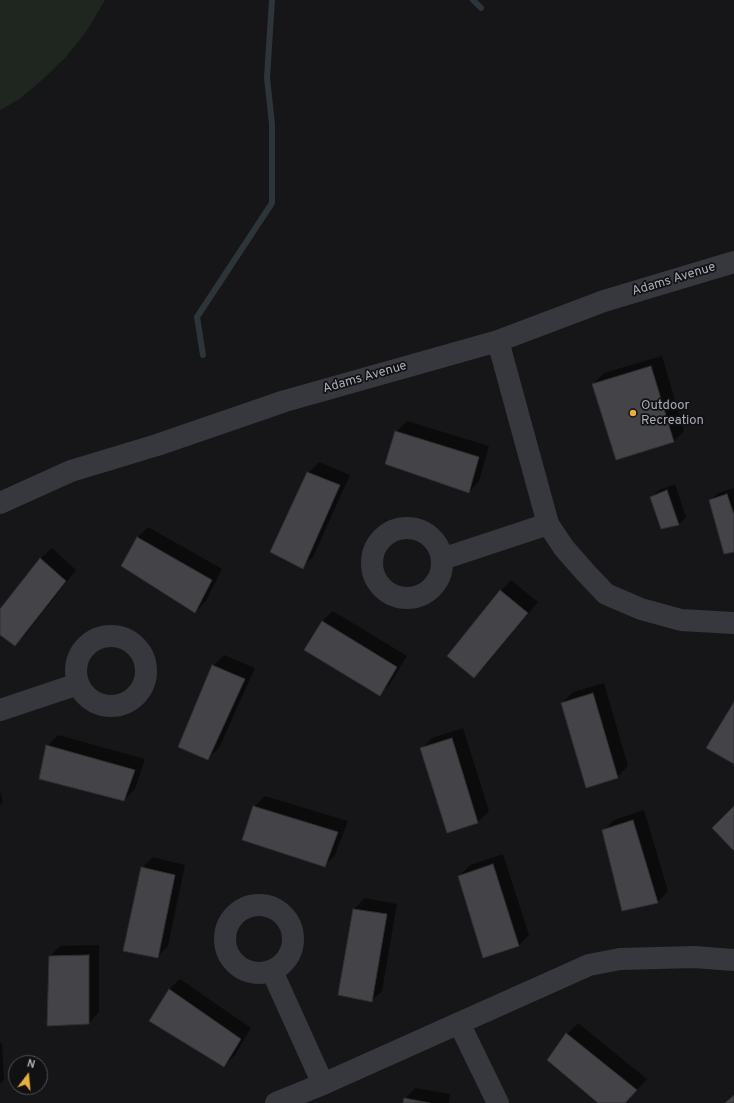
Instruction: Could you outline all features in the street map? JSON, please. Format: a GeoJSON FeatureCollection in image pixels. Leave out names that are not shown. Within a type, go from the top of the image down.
{"type":"FeatureCollection","features":[{"type":"Feature","properties":{"kind":"street","name":"Adams Avenue"},"geometry":{"type":"LineString","coordinates":[[0,503],[71,471],[157,445],[285,401],[498,340],[604,301],[734,262]]}},
{"type":"Feature","properties":{"kind":"street"},"geometry":{"type":"LineString","coordinates":[[498,340],[548,524],[564,548],[606,594],[641,610],[681,620],[734,623]]}},
{"type":"Feature","properties":{"kind":"street"},"geometry":{"type":"LineString","coordinates":[[442,559],[548,524]]}},
{"type":"Feature","properties":{"kind":"street"},"geometry":{"type":"LineString","coordinates":[[0,710],[78,684]]}},
{"type":"Feature","properties":{"kind":"street"},"geometry":{"type":"LineString","coordinates":[[276,1103],[323,1084],[589,965],[620,958],[694,957],[734,960]]}},
{"type":"Feature","properties":{"kind":"street"},"geometry":{"type":"LineString","coordinates":[[272,971],[323,1084]]}},
{"type":"Feature","properties":{"kind":"street"},"geometry":{"type":"LineString","coordinates":[[459,1023],[498,1103]]}},
{"type":"Feature","properties":{"kind":"shaded area"},"geometry":{"type":"Polygon","coordinates":[[[0,0],[105,0],[86,32],[66,57],[18,100],[0,110],[0,0]]]}},
{"type":"Feature","properties":{"kind":"building","name":"Outdoor Recreation"},"geometry":{"type":"Polygon","coordinates":[[[651,366],[674,442],[616,460],[592,384],[651,366]]]}},
{"type":"Feature","properties":{"kind":"building"},"geometry":{"type":"Polygon","coordinates":[[[395,431],[479,457],[469,493],[385,464],[395,431]]]}},
{"type":"Feature","properties":{"kind":"building"},"geometry":{"type":"Polygon","coordinates":[[[307,472],[340,485],[303,569],[270,552],[307,472]]]}},
{"type":"Feature","properties":{"kind":"building"},"geometry":{"type":"Polygon","coordinates":[[[667,490],[679,525],[661,529],[650,497],[667,490]]]}},
{"type":"Feature","properties":{"kind":"building"},"geometry":{"type":"Polygon","coordinates":[[[727,494],[734,515],[734,552],[724,554],[709,500],[727,494]]]}},
{"type":"Feature","properties":{"kind":"building"},"geometry":{"type":"Polygon","coordinates":[[[137,537],[212,580],[195,613],[121,566],[137,537]]]}},
{"type":"Feature","properties":{"kind":"building"},"geometry":{"type":"Polygon","coordinates":[[[40,558],[66,581],[15,646],[0,635],[0,609],[40,558]]]}},
{"type":"Feature","properties":{"kind":"building"},"geometry":{"type":"Polygon","coordinates":[[[500,590],[528,613],[474,678],[447,656],[500,590]]]}},
{"type":"Feature","properties":{"kind":"building"},"geometry":{"type":"Polygon","coordinates":[[[322,621],[397,667],[380,696],[304,650],[322,621]]]}},
{"type":"Feature","properties":{"kind":"building"},"geometry":{"type":"Polygon","coordinates":[[[212,665],[245,679],[208,760],[178,747],[212,665]]]}},
{"type":"Feature","properties":{"kind":"building"},"geometry":{"type":"Polygon","coordinates":[[[593,693],[618,778],[586,788],[561,703],[593,693]]]}},
{"type":"Feature","properties":{"kind":"building"},"geometry":{"type":"Polygon","coordinates":[[[734,702],[734,764],[706,748],[734,702]]]}},
{"type":"Feature","properties":{"kind":"building"},"geometry":{"type":"Polygon","coordinates":[[[452,738],[478,823],[447,833],[420,748],[452,738]]]}},
{"type":"Feature","properties":{"kind":"building"},"geometry":{"type":"Polygon","coordinates":[[[46,745],[135,770],[124,801],[39,779],[46,745]]]}},
{"type":"Feature","properties":{"kind":"building"},"geometry":{"type":"Polygon","coordinates":[[[253,806],[338,832],[325,867],[242,840],[253,806]]]}},
{"type":"Feature","properties":{"kind":"building"},"geometry":{"type":"Polygon","coordinates":[[[734,806],[734,851],[712,828],[734,806]]]}},
{"type":"Feature","properties":{"kind":"building"},"geometry":{"type":"Polygon","coordinates":[[[633,820],[658,903],[622,911],[602,830],[633,820]]]}},
{"type":"Feature","properties":{"kind":"building"},"geometry":{"type":"Polygon","coordinates":[[[493,864],[519,946],[483,958],[458,876],[493,864]]]}},
{"type":"Feature","properties":{"kind":"building"},"geometry":{"type":"Polygon","coordinates":[[[141,867],[175,875],[158,958],[123,951],[141,867]]]}},
{"type":"Feature","properties":{"kind":"building"},"geometry":{"type":"Polygon","coordinates":[[[353,909],[387,914],[372,1002],[338,995],[353,909]]]}},
{"type":"Feature","properties":{"kind":"building"},"geometry":{"type":"Polygon","coordinates":[[[89,955],[89,1024],[47,1026],[49,956],[89,955]]]}},
{"type":"Feature","properties":{"kind":"building"},"geometry":{"type":"Polygon","coordinates":[[[169,989],[241,1039],[224,1067],[149,1021],[169,989]]]}},
{"type":"Feature","properties":{"kind":"building"},"geometry":{"type":"Polygon","coordinates":[[[566,1033],[637,1090],[625,1103],[598,1103],[547,1060],[566,1033]]]}},
{"type":"Feature","properties":{"kind":"building"},"geometry":{"type":"Polygon","coordinates":[[[734,1095],[734,1103],[725,1103],[734,1095]]]}},
{"type":"Feature","properties":{"kind":"building"},"geometry":{"type":"Polygon","coordinates":[[[404,1098],[430,1103],[403,1103],[404,1098]]]}},
{"type":"Feature","properties":{"kind":"waterway"},"geometry":{"type":"LineString","coordinates":[[203,355],[197,317],[272,203],[272,124],[267,78],[272,0]]}},
{"type":"Feature","properties":{"kind":"waterway"},"geometry":{"type":"LineString","coordinates":[[473,0],[481,8]]}},
{"type":"Feature","properties":{"kind":"place","name":"Outdoor Recreation"},"geometry":{"type":"Point","coordinates":[633,413]}}]}
